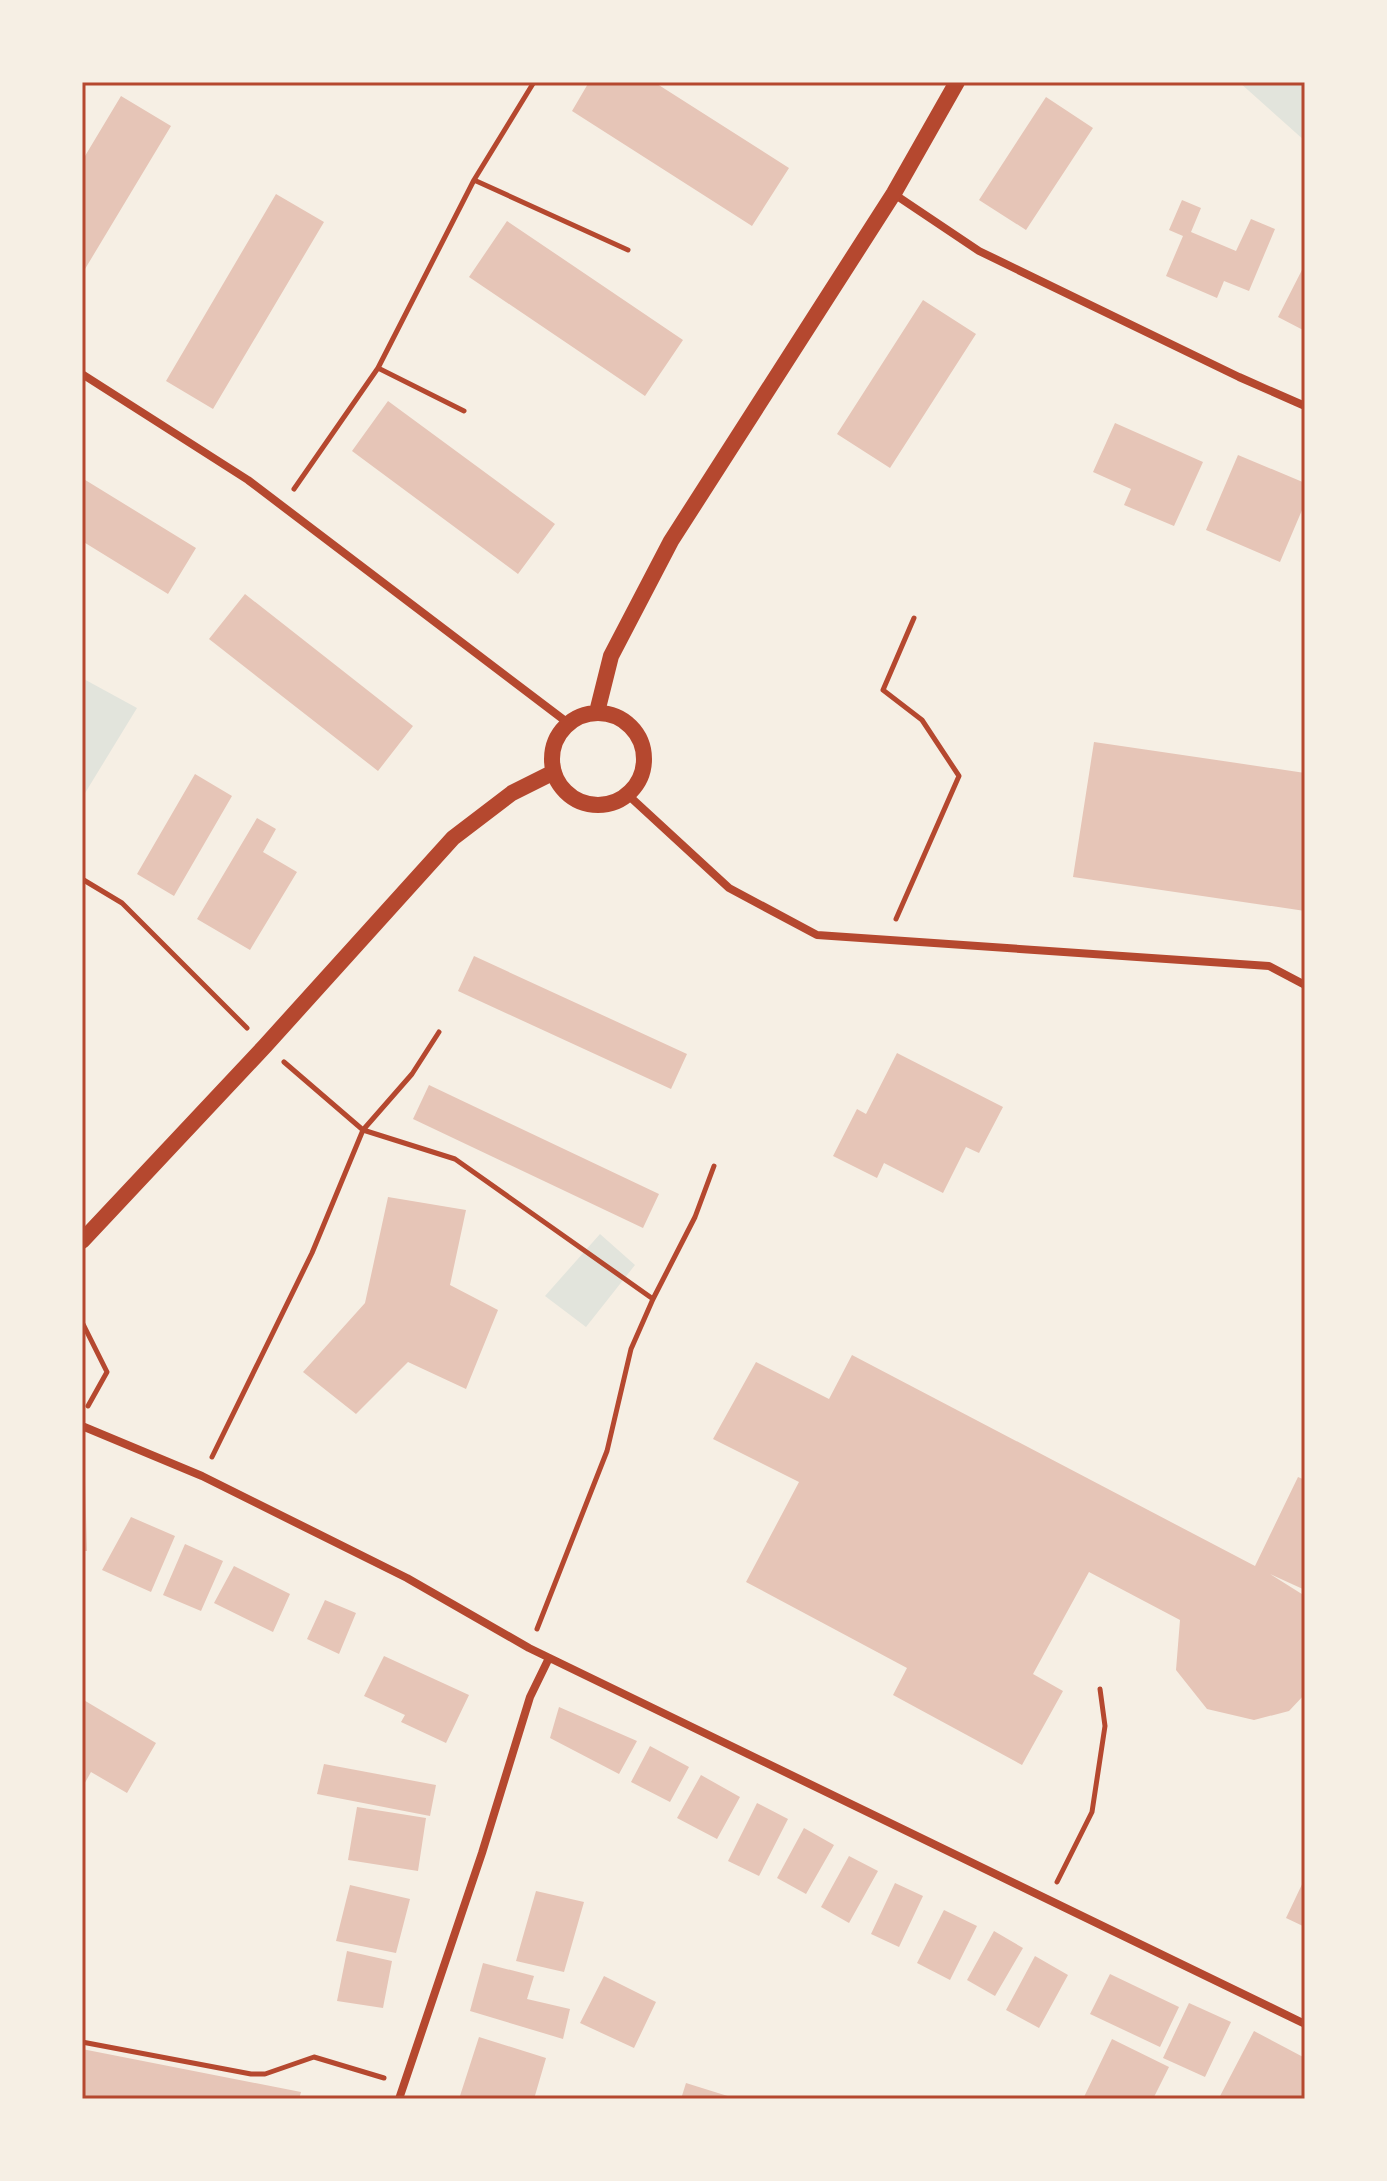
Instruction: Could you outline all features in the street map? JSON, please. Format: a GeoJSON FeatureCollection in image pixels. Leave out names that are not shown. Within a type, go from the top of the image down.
{"type":"FeatureCollection","features":[{"type":"Feature","properties":{"kind":"main road"},"geometry":{"type":"LineString","coordinates":[[597,712],[611,656],[671,541],[894,193],[957,82]]}},
{"type":"Feature","properties":{"kind":"main road"},"geometry":{"type":"LineString","coordinates":[[597,712],[618,718],[636,732],[645,756],[639,780],[628,795],[605,806],[584,803],[559,786],[551,757],[568,723],[597,712]]}},
{"type":"Feature","properties":{"kind":"main road"},"geometry":{"type":"LineString","coordinates":[[82,1241],[265,1046],[453,838],[512,793],[554,772]]}},
{"type":"Feature","properties":{"kind":"street"},"geometry":{"type":"LineString","coordinates":[[894,193],[979,251],[1305,406]]}},
{"type":"Feature","properties":{"kind":"street"},"geometry":{"type":"LineString","coordinates":[[82,374],[248,480],[568,723]]}},
{"type":"Feature","properties":{"kind":"street"},"geometry":{"type":"LineString","coordinates":[[628,795],[729,888],[817,935],[1269,966],[1305,985]]}},
{"type":"Feature","properties":{"kind":"street"},"geometry":{"type":"LineString","coordinates":[[82,1426],[202,1476],[407,1578],[549,1658],[1305,2024]]}},
{"type":"Feature","properties":{"kind":"street"},"geometry":{"type":"LineString","coordinates":[[399,2099],[482,1853],[530,1697],[549,1658]]}},
{"type":"Feature","properties":{"kind":"path"},"geometry":{"type":"LineString","coordinates":[[281,506],[378,368],[474,180],[534,82]]}},
{"type":"Feature","properties":{"kind":"path"},"geometry":{"type":"LineString","coordinates":[[474,180],[628,250]]}},
{"type":"Feature","properties":{"kind":"path"},"geometry":{"type":"LineString","coordinates":[[378,368],[464,411]]}},
{"type":"Feature","properties":{"kind":"path"},"geometry":{"type":"LineString","coordinates":[[887,938],[959,776],[922,720],[883,690],[914,618]]}},
{"type":"Feature","properties":{"kind":"path"},"geometry":{"type":"LineString","coordinates":[[82,879],[122,903],[265,1046],[363,1130],[455,1159],[653,1299]]}},
{"type":"Feature","properties":{"kind":"path"},"geometry":{"type":"LineString","coordinates":[[202,1476],[312,1253],[363,1130],[412,1074],[439,1032]]}},
{"type":"Feature","properties":{"kind":"path"},"geometry":{"type":"LineString","coordinates":[[529,1648],[607,1451],[631,1349],[695,1217],[714,1166]]}},
{"type":"Feature","properties":{"kind":"path"},"geometry":{"type":"LineString","coordinates":[[82,1322],[107,1372],[82,1417]]}},
{"type":"Feature","properties":{"kind":"path"},"geometry":{"type":"LineString","coordinates":[[1048,1901],[1092,1812],[1105,1726],[1100,1689]]}},
{"type":"Feature","properties":{"kind":"path"},"geometry":{"type":"LineString","coordinates":[[82,2042],[251,2074],[265,2074],[314,2057],[405,2084]]}},
{"type":"Feature","properties":{"kind":"shaded area"},"geometry":{"type":"Polygon","coordinates":[[[1239,82],[1305,82],[1305,141],[1239,82]]]}},
{"type":"Feature","properties":{"kind":"shaded area"},"geometry":{"type":"Polygon","coordinates":[[[82,678],[137,708],[82,798],[82,678]]]}},
{"type":"Feature","properties":{"kind":"shaded area"},"geometry":{"type":"Polygon","coordinates":[[[600,1234],[635,1265],[586,1327],[545,1296],[600,1234]]]}},
{"type":"Feature","properties":{"kind":"building"},"geometry":{"type":"Polygon","coordinates":[[[589,82],[654,82],[789,168],[752,226],[572,111],[589,82]]]}},
{"type":"Feature","properties":{"kind":"building"},"geometry":{"type":"Polygon","coordinates":[[[121,96],[171,126],[82,274],[82,161],[121,96]]]}},
{"type":"Feature","properties":{"kind":"building"},"geometry":{"type":"Polygon","coordinates":[[[1046,97],[1093,128],[1026,230],[979,200],[1046,97]]]}},
{"type":"Feature","properties":{"kind":"building"},"geometry":{"type":"Polygon","coordinates":[[[276,194],[324,222],[213,409],[166,381],[276,194]]]}},
{"type":"Feature","properties":{"kind":"building"},"geometry":{"type":"Polygon","coordinates":[[[1182,200],[1201,208],[1191,232],[1236,251],[1251,219],[1275,229],[1249,291],[1224,281],[1217,298],[1166,276],[1183,236],[1169,230],[1182,200]]]}},
{"type":"Feature","properties":{"kind":"building"},"geometry":{"type":"Polygon","coordinates":[[[507,221],[683,340],[645,396],[469,277],[507,221]]]}},
{"type":"Feature","properties":{"kind":"building"},"geometry":{"type":"Polygon","coordinates":[[[1305,264],[1305,331],[1278,317],[1305,264]]]}},
{"type":"Feature","properties":{"kind":"building"},"geometry":{"type":"Polygon","coordinates":[[[923,300],[976,334],[890,468],[837,434],[923,300]]]}},
{"type":"Feature","properties":{"kind":"building"},"geometry":{"type":"Polygon","coordinates":[[[388,401],[555,524],[518,574],[352,451],[388,401]]]}},
{"type":"Feature","properties":{"kind":"building"},"geometry":{"type":"Polygon","coordinates":[[[1115,423],[1203,462],[1174,526],[1124,505],[1131,489],[1093,472],[1115,423]]]}},
{"type":"Feature","properties":{"kind":"building"},"geometry":{"type":"Polygon","coordinates":[[[1238,455],[1305,483],[1305,503],[1280,562],[1206,530],[1238,455]]]}},
{"type":"Feature","properties":{"kind":"building"},"geometry":{"type":"Polygon","coordinates":[[[82,478],[196,548],[168,594],[82,541],[82,478]]]}},
{"type":"Feature","properties":{"kind":"building"},"geometry":{"type":"Polygon","coordinates":[[[245,594],[413,726],[378,771],[209,639],[245,594]]]}},
{"type":"Feature","properties":{"kind":"building"},"geometry":{"type":"Polygon","coordinates":[[[1094,742],[1305,773],[1305,911],[1073,877],[1094,742]]]}},
{"type":"Feature","properties":{"kind":"building"},"geometry":{"type":"Polygon","coordinates":[[[195,774],[232,796],[174,896],[137,874],[195,774]]]}},
{"type":"Feature","properties":{"kind":"building"},"geometry":{"type":"Polygon","coordinates":[[[257,818],[276,829],[263,852],[297,872],[250,950],[197,919],[257,818]]]}},
{"type":"Feature","properties":{"kind":"building"},"geometry":{"type":"Polygon","coordinates":[[[474,956],[687,1054],[671,1089],[458,991],[474,956]]]}},
{"type":"Feature","properties":{"kind":"building"},"geometry":{"type":"Polygon","coordinates":[[[897,1053],[1003,1107],[979,1153],[966,1147],[943,1193],[884,1163],[877,1178],[833,1156],[857,1109],[866,1114],[897,1053]]]}},
{"type":"Feature","properties":{"kind":"building"},"geometry":{"type":"Polygon","coordinates":[[[429,1085],[659,1194],[643,1228],[413,1119],[429,1085]]]}},
{"type":"Feature","properties":{"kind":"building"},"geometry":{"type":"Polygon","coordinates":[[[388,1197],[466,1210],[450,1285],[498,1310],[466,1389],[408,1362],[356,1414],[303,1372],[365,1303],[388,1197]]]}},
{"type":"Feature","properties":{"kind":"building"},"geometry":{"type":"Polygon","coordinates":[[[852,1355],[1255,1566],[1298,1477],[1305,1480],[1305,1590],[1270,1574],[1305,1596],[1305,1694],[1289,1711],[1254,1720],[1207,1709],[1176,1670],[1180,1620],[1089,1572],[1033,1674],[1063,1691],[1022,1765],[893,1695],[907,1668],[746,1582],[799,1482],[713,1439],[756,1362],[829,1399],[852,1355]]]}},
{"type":"Feature","properties":{"kind":"building"},"geometry":{"type":"Polygon","coordinates":[[[82,1481],[85,1481],[87,1551],[82,1551],[82,1481]]]}},
{"type":"Feature","properties":{"kind":"building"},"geometry":{"type":"Polygon","coordinates":[[[131,1517],[175,1536],[151,1592],[102,1570],[131,1517]]]}},
{"type":"Feature","properties":{"kind":"building"},"geometry":{"type":"Polygon","coordinates":[[[185,1544],[223,1561],[201,1611],[163,1595],[185,1544]]]}},
{"type":"Feature","properties":{"kind":"building"},"geometry":{"type":"Polygon","coordinates":[[[234,1566],[290,1594],[273,1632],[214,1603],[234,1566]]]}},
{"type":"Feature","properties":{"kind":"building"},"geometry":{"type":"Polygon","coordinates":[[[325,1600],[356,1613],[339,1654],[307,1639],[325,1600]]]}},
{"type":"Feature","properties":{"kind":"building"},"geometry":{"type":"Polygon","coordinates":[[[384,1656],[469,1695],[446,1743],[401,1722],[405,1715],[364,1696],[384,1656]]]}},
{"type":"Feature","properties":{"kind":"building"},"geometry":{"type":"Polygon","coordinates":[[[82,1699],[156,1743],[127,1793],[91,1772],[82,1788],[82,1699]]]}},
{"type":"Feature","properties":{"kind":"building"},"geometry":{"type":"Polygon","coordinates":[[[559,1707],[637,1741],[619,1774],[550,1738],[559,1707]]]}},
{"type":"Feature","properties":{"kind":"building"},"geometry":{"type":"Polygon","coordinates":[[[650,1746],[689,1767],[670,1802],[631,1782],[650,1746]]]}},
{"type":"Feature","properties":{"kind":"building"},"geometry":{"type":"Polygon","coordinates":[[[324,1764],[436,1785],[430,1816],[317,1794],[324,1764]]]}},
{"type":"Feature","properties":{"kind":"building"},"geometry":{"type":"Polygon","coordinates":[[[701,1775],[740,1797],[717,1839],[677,1818],[701,1775]]]}},
{"type":"Feature","properties":{"kind":"building"},"geometry":{"type":"Polygon","coordinates":[[[757,1803],[788,1819],[759,1876],[728,1861],[757,1803]]]}},
{"type":"Feature","properties":{"kind":"building"},"geometry":{"type":"Polygon","coordinates":[[[357,1807],[426,1818],[418,1871],[348,1860],[357,1807]]]}},
{"type":"Feature","properties":{"kind":"building"},"geometry":{"type":"Polygon","coordinates":[[[804,1828],[834,1845],[806,1894],[777,1878],[804,1828]]]}},
{"type":"Feature","properties":{"kind":"building"},"geometry":{"type":"Polygon","coordinates":[[[849,1856],[878,1871],[849,1923],[821,1907],[849,1856]]]}},
{"type":"Feature","properties":{"kind":"building"},"geometry":{"type":"Polygon","coordinates":[[[1305,1878],[1305,1927],[1286,1918],[1305,1878]]]}},
{"type":"Feature","properties":{"kind":"building"},"geometry":{"type":"Polygon","coordinates":[[[895,1883],[923,1896],[899,1947],[871,1934],[895,1883]]]}},
{"type":"Feature","properties":{"kind":"building"},"geometry":{"type":"Polygon","coordinates":[[[350,1885],[410,1899],[396,1953],[336,1941],[350,1885]]]}},
{"type":"Feature","properties":{"kind":"building"},"geometry":{"type":"Polygon","coordinates":[[[536,1891],[584,1902],[564,1972],[516,1961],[536,1891]]]}},
{"type":"Feature","properties":{"kind":"building"},"geometry":{"type":"Polygon","coordinates":[[[944,1910],[977,1926],[950,1980],[917,1963],[944,1910]]]}},
{"type":"Feature","properties":{"kind":"building"},"geometry":{"type":"Polygon","coordinates":[[[994,1931],[1023,1948],[995,1996],[967,1980],[994,1931]]]}},
{"type":"Feature","properties":{"kind":"building"},"geometry":{"type":"Polygon","coordinates":[[[347,1951],[392,1961],[383,2008],[337,2001],[347,1951]]]}},
{"type":"Feature","properties":{"kind":"building"},"geometry":{"type":"Polygon","coordinates":[[[1035,1956],[1068,1975],[1039,2028],[1006,2010],[1035,1956]]]}},
{"type":"Feature","properties":{"kind":"building"},"geometry":{"type":"Polygon","coordinates":[[[483,1963],[534,1976],[527,1999],[570,2009],[563,2039],[470,2011],[483,1963]]]}},
{"type":"Feature","properties":{"kind":"building"},"geometry":{"type":"Polygon","coordinates":[[[1110,1974],[1179,2007],[1160,2047],[1090,2014],[1110,1974]]]}},
{"type":"Feature","properties":{"kind":"building"},"geometry":{"type":"Polygon","coordinates":[[[604,1976],[656,2002],[634,2048],[580,2023],[604,1976]]]}},
{"type":"Feature","properties":{"kind":"building"},"geometry":{"type":"Polygon","coordinates":[[[1189,2003],[1231,2022],[1205,2077],[1163,2058],[1189,2003]]]}},
{"type":"Feature","properties":{"kind":"building"},"geometry":{"type":"Polygon","coordinates":[[[1254,2031],[1305,2058],[1305,2099],[1219,2098],[1254,2031]]]}},
{"type":"Feature","properties":{"kind":"building"},"geometry":{"type":"Polygon","coordinates":[[[479,2037],[546,2058],[534,2099],[459,2099],[479,2037]]]}},
{"type":"Feature","properties":{"kind":"building"},"geometry":{"type":"Polygon","coordinates":[[[1112,2039],[1169,2067],[1153,2099],[1083,2099],[1112,2039]]]}},
{"type":"Feature","properties":{"kind":"building"},"geometry":{"type":"Polygon","coordinates":[[[82,2049],[301,2092],[299,2099],[82,2099],[82,2049]]]}},
{"type":"Feature","properties":{"kind":"building"},"geometry":{"type":"Polygon","coordinates":[[[686,2083],[734,2098],[734,2099],[681,2099],[686,2083]]]}}]}
